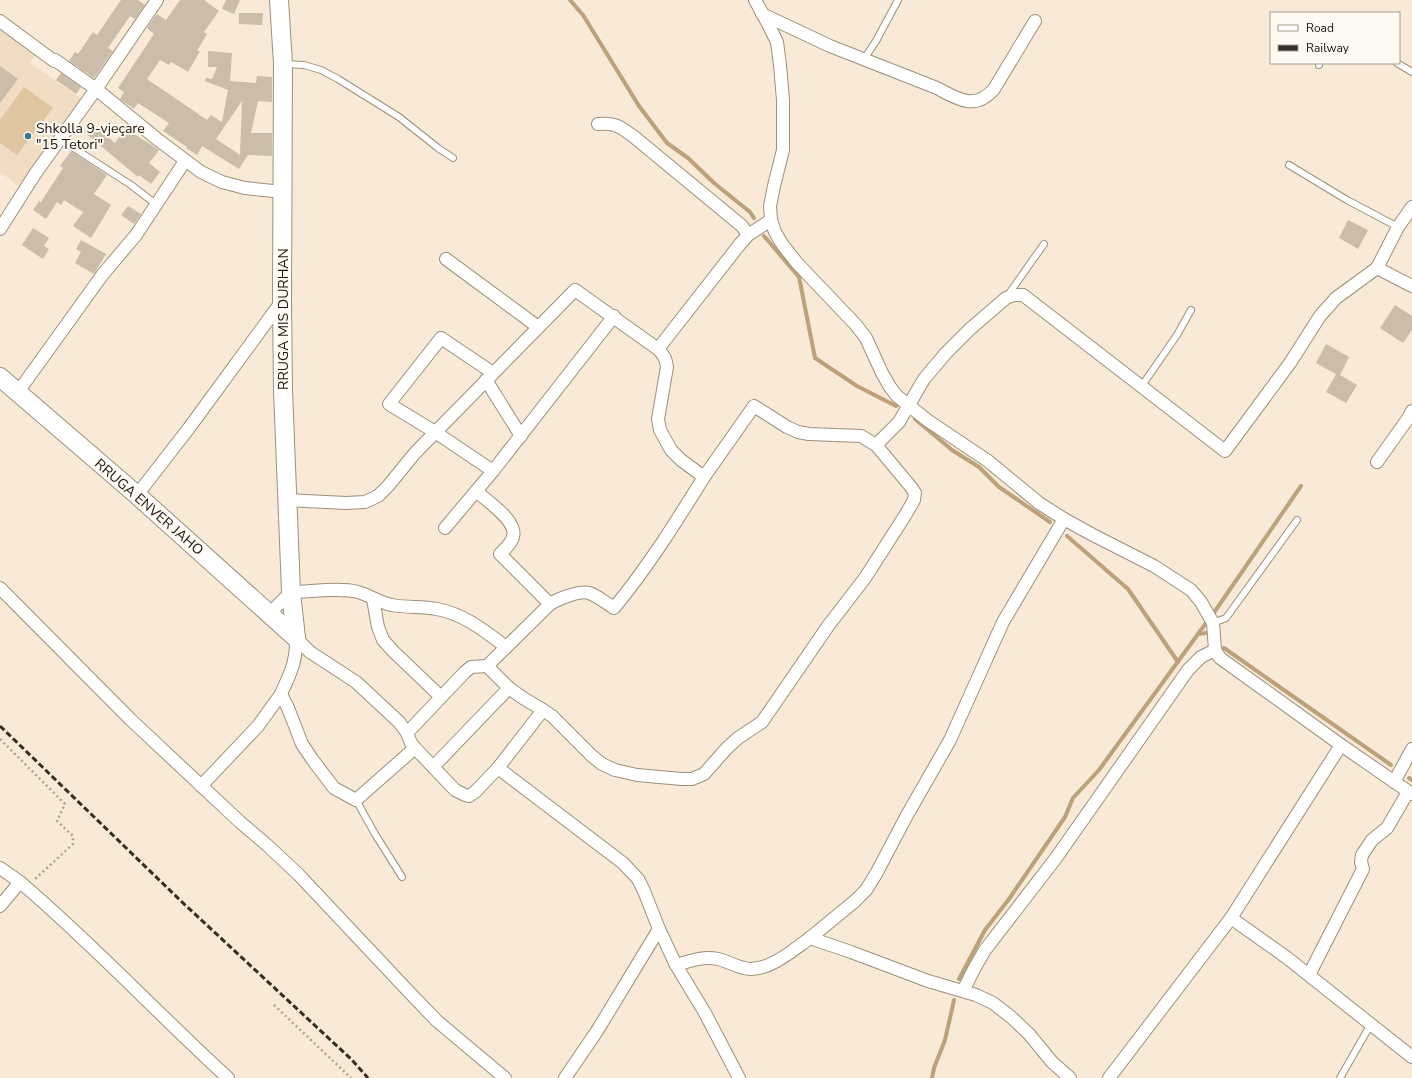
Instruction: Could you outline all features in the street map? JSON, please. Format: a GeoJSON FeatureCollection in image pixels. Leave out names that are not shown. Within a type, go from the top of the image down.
{"type":"FeatureCollection","features":[{"type":"Feature","properties":{"kind":"street"},"geometry":{"type":"LineString","coordinates":[[0,229],[35,174],[157,0]]}},
{"type":"Feature","properties":{"kind":"street","name":"RRUGA MIS DURHAN"},"geometry":{"type":"LineString","coordinates":[[279,0],[283,64],[282,301],[286,500],[291,592],[296,638]]}},
{"type":"Feature","properties":{"kind":"street"},"geometry":{"type":"LineString","coordinates":[[755,0],[777,42],[784,100],[783,150],[771,199],[771,220],[775,232],[797,263],[856,325],[866,338],[890,387],[897,396],[956,441],[988,461],[1040,503],[1064,519],[1154,566],[1180,582],[1201,602],[1213,623],[1215,650],[1220,658],[1410,793],[1387,828],[1372,840],[1362,855],[1361,862],[1363,869],[1309,975]]}},
{"type":"Feature","properties":{"kind":"street"},"geometry":{"type":"LineString","coordinates":[[762,14],[830,46],[966,101],[978,101],[987,97],[994,89],[1035,21]]}},
{"type":"Feature","properties":{"kind":"street"},"geometry":{"type":"LineString","coordinates":[[0,21],[54,61],[55,60],[96,89],[185,161],[201,172],[222,182],[245,188],[283,192]]}},
{"type":"Feature","properties":{"kind":"street"},"geometry":{"type":"LineString","coordinates":[[598,124],[620,126],[742,226],[748,235]]}},
{"type":"Feature","properties":{"kind":"street"},"geometry":{"type":"LineString","coordinates":[[18,392],[80,304],[136,234],[157,205],[185,161]]}},
{"type":"Feature","properties":{"kind":"street"},"geometry":{"type":"LineString","coordinates":[[876,445],[899,422],[924,379],[946,353],[970,329],[1006,298],[1014,295],[1023,295],[1225,451],[1290,363],[1320,316],[1336,298],[1377,268],[1398,227],[1412,207]]}},
{"type":"Feature","properties":{"kind":"street"},"geometry":{"type":"LineString","coordinates":[[658,349],[748,235],[771,220]]}},
{"type":"Feature","properties":{"kind":"street"},"geometry":{"type":"LineString","coordinates":[[446,259],[538,327]]}},
{"type":"Feature","properties":{"kind":"street"},"geometry":{"type":"LineString","coordinates":[[1377,268],[1412,286]]}},
{"type":"Feature","properties":{"kind":"street"},"geometry":{"type":"LineString","coordinates":[[286,500],[346,503],[365,502],[378,496],[435,432],[575,290],[614,316],[663,354],[667,367],[658,419],[660,430],[670,450],[704,477]]}},
{"type":"Feature","properties":{"kind":"street"},"geometry":{"type":"LineString","coordinates":[[136,495],[189,428],[282,301]]}},
{"type":"Feature","properties":{"kind":"street"},"geometry":{"type":"LineString","coordinates":[[445,528],[521,436],[614,316]]}},
{"type":"Feature","properties":{"kind":"street"},"geometry":{"type":"LineString","coordinates":[[493,471],[435,432],[389,404],[441,338],[489,377],[521,436]]}},
{"type":"Feature","properties":{"kind":"street","name":"RRUGA ENVER JAHO"},"geometry":{"type":"LineString","coordinates":[[0,377],[136,495],[296,638]]}},
{"type":"Feature","properties":{"kind":"street"},"geometry":{"type":"LineString","coordinates":[[407,733],[465,672],[471,667],[487,666],[550,604],[582,593],[589,593],[614,608],[656,552],[704,477],[754,406],[787,427],[798,432],[809,434],[861,436],[876,445],[915,493],[911,506],[865,578],[828,626],[762,722],[738,738],[704,774],[692,779],[637,775],[615,770],[602,764],[592,756],[560,723],[509,688],[487,666]]}},
{"type":"Feature","properties":{"kind":"street"},"geometry":{"type":"LineString","coordinates":[[1377,462],[1412,411]]}},
{"type":"Feature","properties":{"kind":"street"},"geometry":{"type":"LineString","coordinates":[[476,491],[504,515],[514,529],[512,541],[500,554],[550,604]]}},
{"type":"Feature","properties":{"kind":"street"},"geometry":{"type":"LineString","coordinates":[[676,965],[706,957],[719,959],[749,969],[762,967],[776,961],[810,938],[866,890],[950,740],[1003,622],[1064,519]]}},
{"type":"Feature","properties":{"kind":"street"},"geometry":{"type":"LineString","coordinates":[[0,588],[132,720],[298,874],[438,1021],[505,1078]]}},
{"type":"Feature","properties":{"kind":"street"},"geometry":{"type":"LineString","coordinates":[[269,614],[291,592],[345,590],[358,592],[389,605],[437,609],[455,614],[472,623],[506,647]]}},
{"type":"Feature","properties":{"kind":"street"},"geometry":{"type":"LineString","coordinates":[[373,599],[378,627],[383,640],[441,697]]}},
{"type":"Feature","properties":{"kind":"street"},"geometry":{"type":"LineString","coordinates":[[296,638],[315,656],[356,682],[398,722],[407,733],[411,743],[433,767],[460,793],[469,796],[475,792],[498,768],[543,710]]}},
{"type":"Feature","properties":{"kind":"street"},"geometry":{"type":"LineString","coordinates":[[202,786],[258,726],[281,694],[294,663],[296,638]]}},
{"type":"Feature","properties":{"kind":"street"},"geometry":{"type":"LineString","coordinates":[[963,991],[985,950],[1056,858],[1188,670],[1201,657],[1215,650]]}},
{"type":"Feature","properties":{"kind":"street"},"geometry":{"type":"LineString","coordinates":[[433,767],[509,688]]}},
{"type":"Feature","properties":{"kind":"street"},"geometry":{"type":"LineString","coordinates":[[281,694],[302,744],[312,760],[334,788],[356,800],[415,748]]}},
{"type":"Feature","properties":{"kind":"street"},"geometry":{"type":"LineString","coordinates":[[1109,1078],[1231,918],[1341,745]]}},
{"type":"Feature","properties":{"kind":"street"},"geometry":{"type":"LineString","coordinates":[[1394,782],[1412,749]]}},
{"type":"Feature","properties":{"kind":"street"},"geometry":{"type":"LineString","coordinates":[[498,768],[623,863],[638,879],[676,965],[705,1013],[739,1078]]}},
{"type":"Feature","properties":{"kind":"street"},"geometry":{"type":"LineString","coordinates":[[0,868],[23,885],[92,947],[186,1040],[228,1078]]}},
{"type":"Feature","properties":{"kind":"street"},"geometry":{"type":"LineString","coordinates":[[0,906],[23,885]]}},
{"type":"Feature","properties":{"kind":"street"},"geometry":{"type":"LineString","coordinates":[[1231,918],[1309,975],[1412,1057]]}},
{"type":"Feature","properties":{"kind":"street"},"geometry":{"type":"LineString","coordinates":[[565,1078],[597,1031],[659,929]]}},
{"type":"Feature","properties":{"kind":"street"},"geometry":{"type":"LineString","coordinates":[[810,938],[928,981],[976,995],[993,1004],[1011,1017],[1029,1034],[1052,1062],[1070,1078]]}},
{"type":"Feature","properties":{"kind":"lane"},"geometry":{"type":"LineString","coordinates":[[864,59],[876,41],[898,0]]}},
{"type":"Feature","properties":{"kind":"lane"},"geometry":{"type":"LineString","coordinates":[[283,64],[304,66],[321,70],[338,79],[399,117],[453,158]]}},
{"type":"Feature","properties":{"kind":"lane"},"geometry":{"type":"LineString","coordinates":[[1399,64],[1412,72]]}},
{"type":"Feature","properties":{"kind":"lane"},"geometry":{"type":"LineString","coordinates":[[60,139],[131,185],[157,205]]}},
{"type":"Feature","properties":{"kind":"lane"},"geometry":{"type":"LineString","coordinates":[[1289,165],[1347,200],[1398,227]]}},
{"type":"Feature","properties":{"kind":"lane"},"geometry":{"type":"LineString","coordinates":[[1006,298],[1044,244]]}},
{"type":"Feature","properties":{"kind":"lane"},"geometry":{"type":"LineString","coordinates":[[1141,387],[1177,335],[1191,310]]}},
{"type":"Feature","properties":{"kind":"lane"},"geometry":{"type":"LineString","coordinates":[[1213,623],[1226,618],[1296,520]]}},
{"type":"Feature","properties":{"kind":"lane"},"geometry":{"type":"LineString","coordinates":[[356,800],[402,877]]}},
{"type":"Feature","properties":{"kind":"lane"},"geometry":{"type":"LineString","coordinates":[[1340,1078],[1371,1024]]}},
{"type":"Feature","properties":{"kind":"path"},"geometry":{"type":"LineString","coordinates":[[0,739],[65,804],[57,821],[73,836],[73,844],[23,885]]}},
{"type":"Feature","properties":{"kind":"path"},"geometry":{"type":"LineString","coordinates":[[274,1005],[351,1078]]}},
{"type":"Feature","properties":{"kind":"shaded area","name":"Shkolla 9-vjeçare \"15 Tetori\""},"geometry":{"type":"Polygon","coordinates":[[[0,23],[38,51],[30,63],[83,100],[20,187],[0,172],[0,23]]]}},
{"type":"Feature","properties":{"kind":"shaded area"},"geometry":{"type":"Polygon","coordinates":[[[24,87],[53,108],[17,155],[0,143],[0,120],[24,87]]]}},
{"type":"Feature","properties":{"kind":"building"},"geometry":{"type":"Polygon","coordinates":[[[121,0],[138,0],[145,5],[135,19],[130,16],[108,48],[113,51],[94,78],[69,61],[75,52],[78,54],[93,32],[97,35],[121,0]]]}},
{"type":"Feature","properties":{"kind":"building"},"geometry":{"type":"Polygon","coordinates":[[[180,0],[204,0],[219,11],[204,32],[207,34],[197,51],[200,51],[188,72],[171,62],[169,65],[160,60],[147,79],[207,120],[211,115],[222,122],[228,90],[205,81],[206,78],[212,79],[217,67],[208,67],[208,51],[232,53],[230,81],[256,83],[257,76],[272,77],[272,102],[258,101],[251,133],[272,133],[272,156],[248,155],[239,169],[202,146],[197,155],[163,131],[169,123],[138,103],[134,109],[120,99],[124,92],[118,88],[154,34],[147,28],[157,14],[166,20],[180,0]],[[242,101],[216,139],[240,155],[242,101]]]}},
{"type":"Feature","properties":{"kind":"building"},"geometry":{"type":"Polygon","coordinates":[[[226,0],[240,0],[234,14],[222,9],[226,0]]]}},
{"type":"Feature","properties":{"kind":"building"},"geometry":{"type":"Polygon","coordinates":[[[239,13],[263,13],[262,25],[239,24],[239,13]]]}},
{"type":"Feature","properties":{"kind":"building"},"geometry":{"type":"Polygon","coordinates":[[[0,66],[18,79],[0,103],[0,66]]]}},
{"type":"Feature","properties":{"kind":"building"},"geometry":{"type":"Polygon","coordinates":[[[61,73],[81,87],[76,94],[56,80],[61,73]]]}},
{"type":"Feature","properties":{"kind":"building"},"geometry":{"type":"Polygon","coordinates":[[[91,123],[115,143],[125,128],[159,150],[149,163],[160,172],[151,184],[139,175],[138,177],[84,132],[91,123]]]}},
{"type":"Feature","properties":{"kind":"building"},"geometry":{"type":"Polygon","coordinates":[[[71,151],[107,175],[94,194],[111,205],[91,238],[73,226],[83,212],[64,200],[61,205],[57,202],[46,219],[33,210],[39,201],[41,202],[63,168],[60,166],[71,151]]]}},
{"type":"Feature","properties":{"kind":"building"},"geometry":{"type":"Polygon","coordinates":[[[128,206],[141,214],[134,224],[121,215],[128,206]]]}},
{"type":"Feature","properties":{"kind":"building"},"geometry":{"type":"Polygon","coordinates":[[[1348,220],[1368,230],[1358,249],[1339,238],[1348,220]]]}},
{"type":"Feature","properties":{"kind":"building"},"geometry":{"type":"Polygon","coordinates":[[[33,228],[49,238],[44,246],[49,249],[43,259],[22,245],[33,228]]]}},
{"type":"Feature","properties":{"kind":"building"},"geometry":{"type":"Polygon","coordinates":[[[81,240],[106,254],[94,274],[75,263],[81,252],[76,249],[81,240]]]}},
{"type":"Feature","properties":{"kind":"building"},"geometry":{"type":"Polygon","coordinates":[[[1395,305],[1412,316],[1412,330],[1403,343],[1380,328],[1395,305]]]}},
{"type":"Feature","properties":{"kind":"building"},"geometry":{"type":"Polygon","coordinates":[[[1326,344],[1349,357],[1340,375],[1357,385],[1346,403],[1326,392],[1336,374],[1316,363],[1326,344]]]}},
{"type":"Feature","properties":{"kind":"waterway"},"geometry":{"type":"LineString","coordinates":[[570,0],[583,15],[639,106],[667,143],[688,158],[714,183],[750,212],[754,218]]}},
{"type":"Feature","properties":{"kind":"waterway"},"geometry":{"type":"LineString","coordinates":[[764,236],[799,277],[815,358],[857,386],[896,406]]}},
{"type":"Feature","properties":{"kind":"waterway"},"geometry":{"type":"LineString","coordinates":[[915,419],[952,450],[979,467],[999,487],[1050,522]]}},
{"type":"Feature","properties":{"kind":"waterway"},"geometry":{"type":"LineString","coordinates":[[1213,614],[1301,486]]}},
{"type":"Feature","properties":{"kind":"waterway"},"geometry":{"type":"LineString","coordinates":[[1067,536],[1128,589],[1178,662]]}},
{"type":"Feature","properties":{"kind":"waterway"},"geometry":{"type":"LineString","coordinates":[[959,979],[985,930],[1009,899],[1065,817],[1073,798],[1099,770],[1206,623]]}},
{"type":"Feature","properties":{"kind":"waterway"},"geometry":{"type":"LineString","coordinates":[[1198,634],[1206,633]]}},
{"type":"Feature","properties":{"kind":"waterway"},"geometry":{"type":"LineString","coordinates":[[1224,648],[1391,765]]}},
{"type":"Feature","properties":{"kind":"waterway"},"geometry":{"type":"LineString","coordinates":[[932,1078],[934,1068],[945,1040],[954,1000]]}},
{"type":"Feature","properties":{"kind":"railway"},"geometry":{"type":"LineString","coordinates":[[0,726],[182,902],[351,1059],[368,1078]]}},
{"type":"Feature","properties":{"kind":"place","name":"Shkolla 9-vjeçare \"15 Tetori\""},"geometry":{"type":"Point","coordinates":[28,136]}}]}
